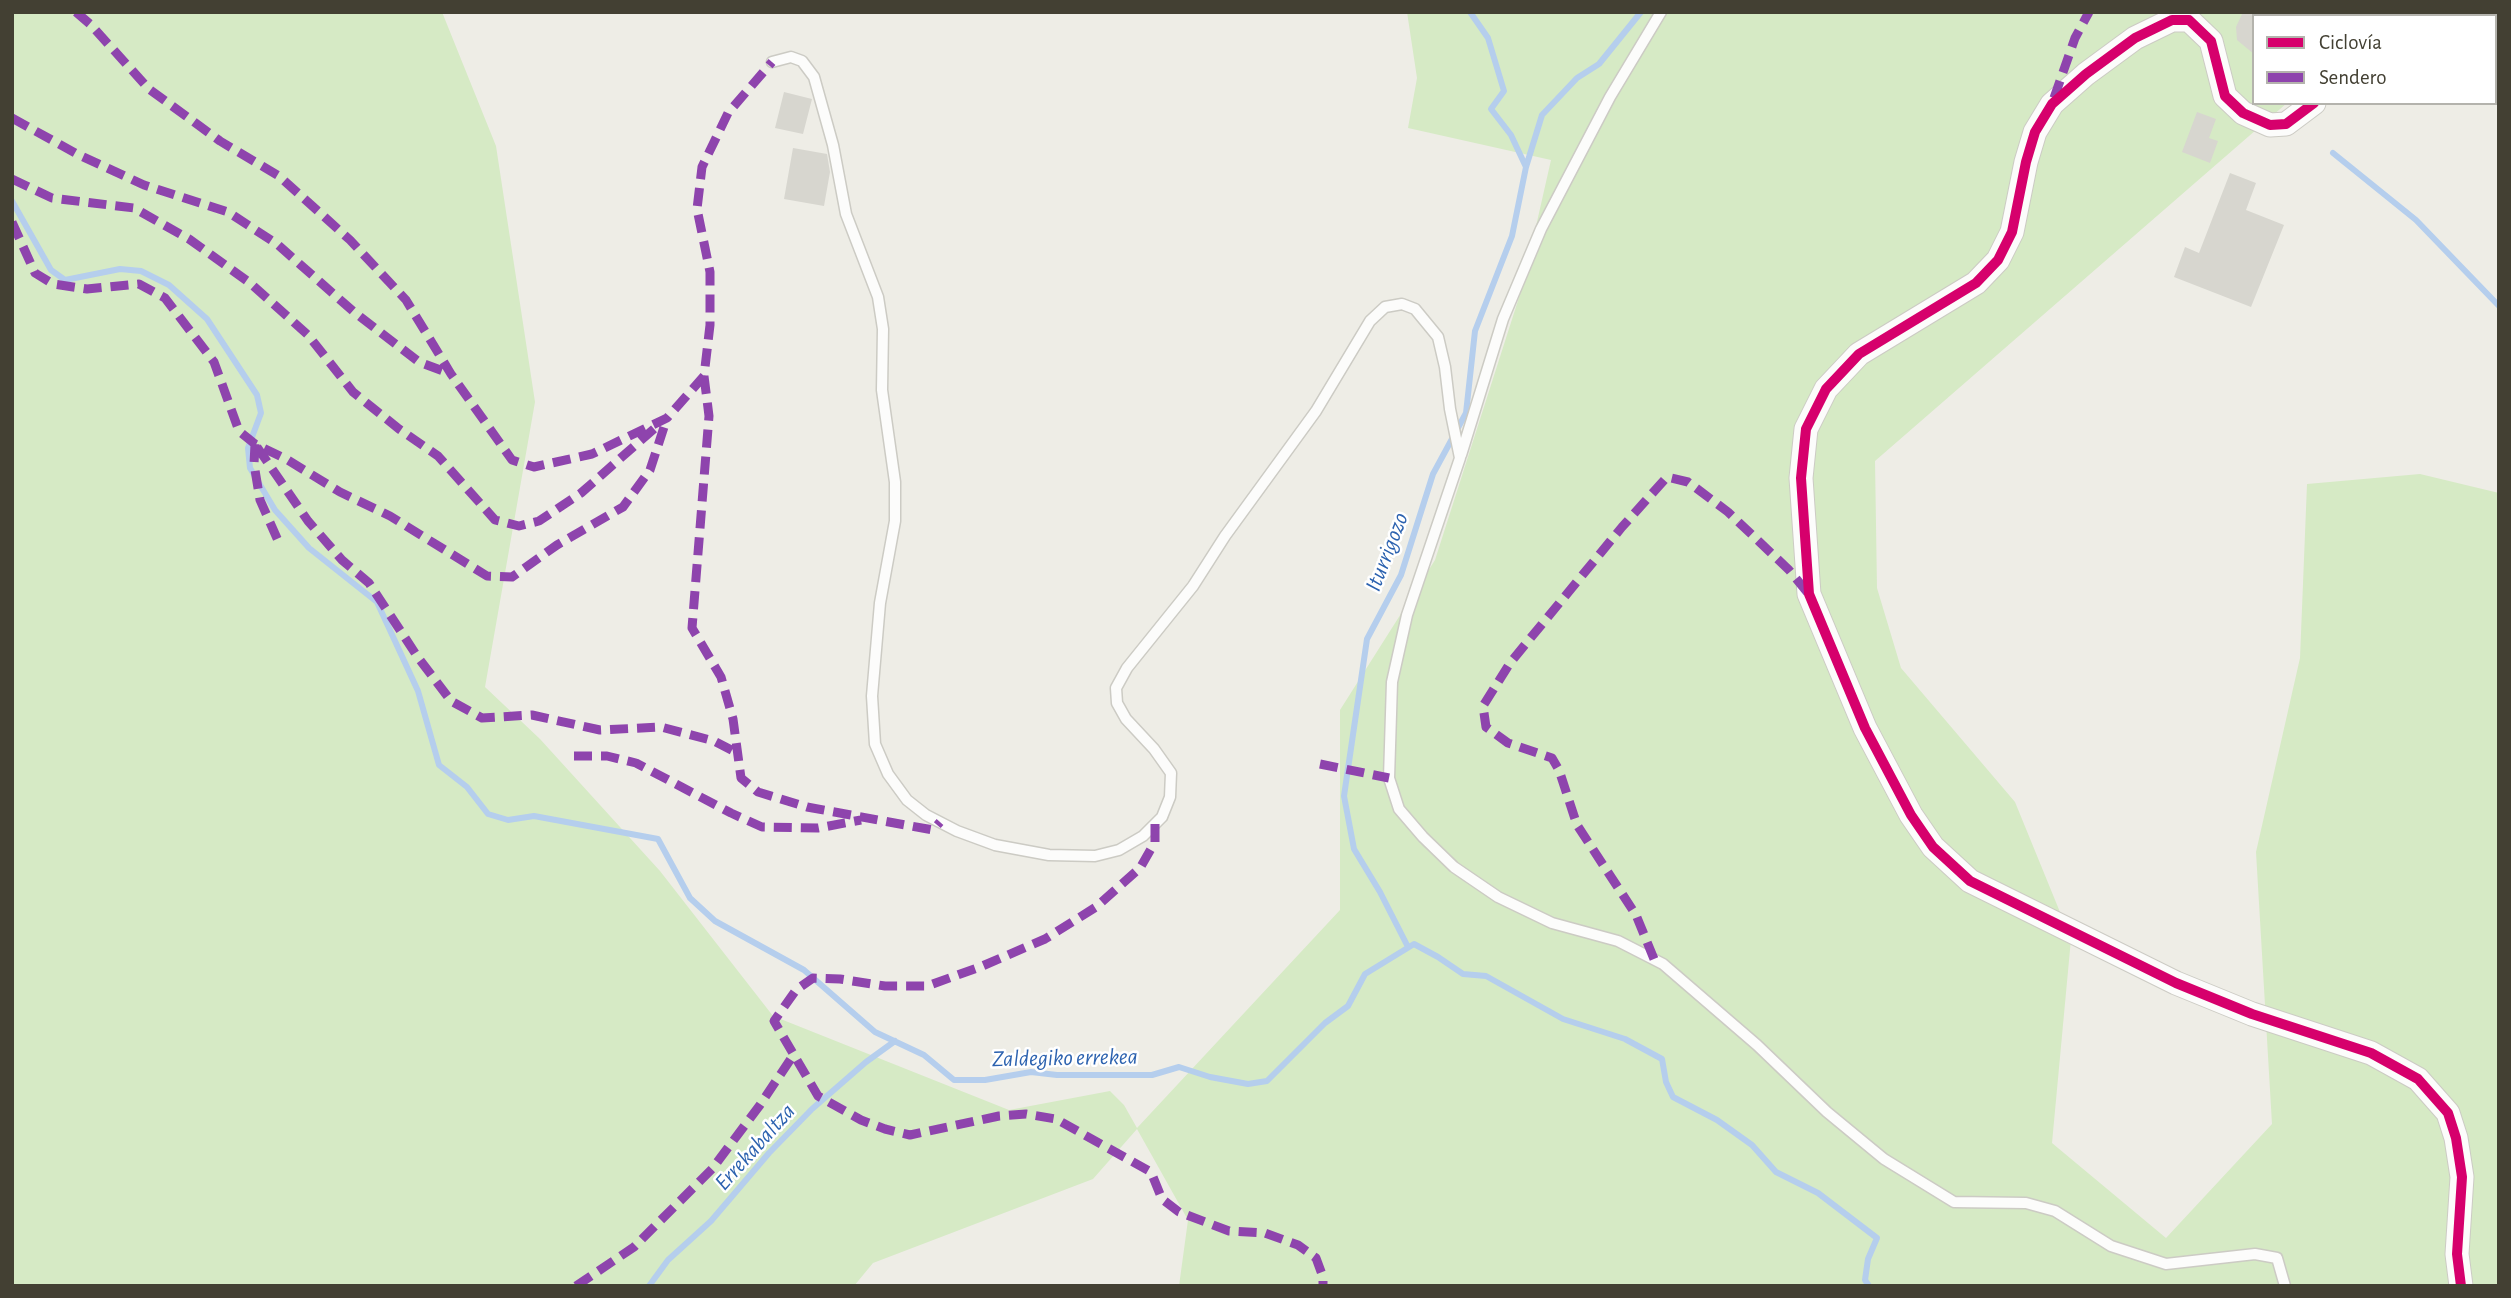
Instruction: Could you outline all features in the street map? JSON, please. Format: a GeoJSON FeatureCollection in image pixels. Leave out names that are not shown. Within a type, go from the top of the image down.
{"type":"FeatureCollection","features":[{"type":"Feature","properties":{"kind":"street"},"geometry":{"type":"LineString","coordinates":[[2311,105],[2286,124],[2270,125],[2243,113],[2225,96],[2211,41],[2198,25],[2189,20],[2172,20],[2135,38],[2086,74],[2052,104],[2035,132],[2012,232],[1998,260],[1976,283],[1859,354],[1826,389],[1806,429],[1801,478],[1809,594],[1865,728],[1911,816],[1933,847],[1970,881],[2176,983],[2252,1014],[2371,1053],[2418,1079],[2448,1113],[2456,1138],[2462,1177],[2457,1254],[2460,1286]]}},
{"type":"Feature","properties":{"kind":"lane"},"geometry":{"type":"LineString","coordinates":[[1661,12],[1610,97],[1541,229],[1503,319],[1407,615],[1392,682],[1389,778],[1399,809],[1454,867],[1498,897],[1552,923],[1618,941],[1663,964],[1757,1045],[1827,1112],[1884,1158],[1954,1202],[2026,1203],[2055,1211],[2111,1247],[2166,1264],[2255,1254],[2277,1258],[2285,1286]]}},
{"type":"Feature","properties":{"kind":"lane"},"geometry":{"type":"LineString","coordinates":[[772,62],[791,57],[802,61],[814,77],[833,145],[846,215],[878,297],[883,329],[882,390],[895,482],[895,521],[880,603],[872,696],[875,744],[888,774],[907,800],[926,815],[957,831],[995,845],[1049,855],[1095,856],[1119,850],[1143,836],[1162,817],[1170,797],[1171,773],[1154,749],[1126,719],[1116,703],[1116,688],[1128,668],[1194,586],[1225,536],[1316,411],[1370,321],[1385,307],[1402,303],[1415,309],[1438,337],[1460,458]]}},
{"type":"Feature","properties":{"kind":"green space"},"geometry":{"type":"Polygon","coordinates":[[[12,12],[442,12],[496,146],[535,402],[485,687],[540,739],[660,871],[773,1016],[1009,1110],[1110,1091],[1124,1105],[1137,1128],[1340,910],[1340,710],[1435,560],[1522,288],[1551,160],[1408,128],[1417,78],[1407,12],[2400,12],[2252,14],[2252,105],[2285,105],[1875,461],[1877,588],[1901,668],[2015,802],[2071,939],[2052,1143],[2166,1238],[2272,1124],[2256,852],[2300,658],[2307,484],[2420,474],[2499,493],[2499,1286],[1179,1286],[1188,1220],[1137,1129],[1093,1179],[873,1263],[854,1286],[12,1286],[12,12]]]}},
{"type":"Feature","properties":{"kind":"building"},"geometry":{"type":"Polygon","coordinates":[[[2243,12],[2254,12],[2252,52],[2237,40],[2236,27],[2243,12]]]}},
{"type":"Feature","properties":{"kind":"building"},"geometry":{"type":"Polygon","coordinates":[[[784,92],[812,99],[803,134],[775,128],[784,92]]]}},
{"type":"Feature","properties":{"kind":"building"},"geometry":{"type":"Polygon","coordinates":[[[2197,112],[2216,119],[2209,138],[2218,141],[2210,163],[2182,152],[2197,112]]]}},
{"type":"Feature","properties":{"kind":"building"},"geometry":{"type":"Polygon","coordinates":[[[793,148],[827,154],[830,172],[824,206],[784,199],[793,148]]]}},
{"type":"Feature","properties":{"kind":"building"},"geometry":{"type":"Polygon","coordinates":[[[2230,173],[2256,183],[2246,210],[2284,225],[2251,307],[2174,277],[2185,247],[2199,253],[2230,173]]]}},
{"type":"Feature","properties":{"kind":"waterway"},"geometry":{"type":"LineString","coordinates":[[1470,12],[1488,38],[1504,91],[1491,109],[1511,135],[1526,167]]}},
{"type":"Feature","properties":{"kind":"waterway","name":"Iturrigozo"},"geometry":{"type":"LineString","coordinates":[[1408,947],[1354,849],[1344,796],[1367,639],[1401,575],[1433,474],[1466,413],[1475,331],[1512,236],[1526,167],[1542,115],[1577,78],[1599,64],[1641,12]]}},
{"type":"Feature","properties":{"kind":"waterway"},"geometry":{"type":"LineString","coordinates":[[2333,153],[2416,220],[2499,306]]}},
{"type":"Feature","properties":{"kind":"waterway","name":"Zaldegiko errekea"},"geometry":{"type":"LineString","coordinates":[[12,201],[51,270],[65,280],[120,269],[141,271],[169,285],[207,319],[257,395],[261,413],[248,448],[250,468],[275,510],[309,548],[377,602],[418,691],[439,765],[467,787],[488,814],[508,820],[534,816],[658,839],[690,898],[715,921],[804,970],[875,1032],[924,1055],[954,1080],[985,1080],[1031,1072],[1057,1075],[1152,1075],[1179,1067],[1210,1077],[1248,1084],[1267,1081],[1325,1023],[1348,1006],[1365,974],[1414,944],[1463,974],[1486,976],[1563,1019],[1625,1039],[1662,1059],[1666,1082],[1673,1097],[1717,1120],[1752,1145],[1776,1172],[1818,1193],[1877,1238],[1868,1259],[1865,1280],[1869,1286]]}},
{"type":"Feature","properties":{"kind":"waterway","name":"Errekabaltza"},"geometry":{"type":"LineString","coordinates":[[649,1286],[668,1260],[711,1221],[769,1153],[812,1109],[866,1062],[895,1041]]}},
{"type":"Feature","properties":{"kind":"marked path"},"geometry":{"type":"LineString","coordinates":[[76,12],[149,89],[220,141],[279,176],[350,240],[406,300],[451,374],[512,460],[534,467],[592,454],[667,418],[704,376],[710,325],[710,272],[697,209],[702,167],[728,113],[772,62]]}},
{"type":"Feature","properties":{"kind":"marked path"},"geometry":{"type":"LineString","coordinates":[[2054,98],[2075,38],[2089,12]]}},
{"type":"Feature","properties":{"kind":"marked path"},"geometry":{"type":"LineString","coordinates":[[12,118],[77,154],[144,185],[228,212],[277,244],[354,312],[419,362],[451,374]]}},
{"type":"Feature","properties":{"kind":"marked path"},"geometry":{"type":"LineString","coordinates":[[12,179],[52,198],[134,208],[189,239],[250,283],[308,335],[353,392],[438,456],[495,520],[519,526],[539,521],[581,493],[656,427]]}},
{"type":"Feature","properties":{"kind":"marked path"},"geometry":{"type":"LineString","coordinates":[[12,222],[35,273],[53,284],[87,289],[139,284],[165,298],[214,362],[239,431],[255,444],[286,459],[340,492],[390,516],[487,576],[512,577],[557,545],[623,507],[650,470],[667,418]]}},
{"type":"Feature","properties":{"kind":"marked path"},"geometry":{"type":"LineString","coordinates":[[704,376],[709,416],[692,628],[721,677],[733,719],[741,778],[758,792],[807,807],[933,830],[940,822]]}},
{"type":"Feature","properties":{"kind":"marked path"},"geometry":{"type":"LineString","coordinates":[[255,444],[254,464],[260,500],[280,545]]}},
{"type":"Feature","properties":{"kind":"marked path"},"geometry":{"type":"LineString","coordinates":[[257,447],[308,521],[342,560],[369,583],[417,656],[451,701],[482,718],[532,715],[600,730],[661,727],[714,741],[737,753]]}},
{"type":"Feature","properties":{"kind":"marked path"},"geometry":{"type":"LineString","coordinates":[[1654,959],[1636,915],[1577,825],[1559,770],[1552,758],[1508,743],[1486,727],[1483,706],[1510,663],[1622,527],[1667,477],[1688,482],[1728,512],[1789,570],[1808,593]]}},
{"type":"Feature","properties":{"kind":"marked path"},"geometry":{"type":"LineString","coordinates":[[574,756],[607,756],[636,763],[762,827],[818,828],[861,820]]}},
{"type":"Feature","properties":{"kind":"marked path"},"geometry":{"type":"LineString","coordinates":[[1320,764],[1389,778]]}},
{"type":"Feature","properties":{"kind":"marked path"},"geometry":{"type":"LineString","coordinates":[[1155,824],[1155,842],[1140,868],[1096,907],[1045,939],[927,986],[885,986],[813,978],[796,990],[774,1021],[818,1096],[861,1120],[910,1135],[999,1116],[1026,1114],[1056,1119],[1151,1172],[1162,1199],[1179,1212],[1229,1231],[1265,1233],[1298,1245],[1316,1258],[1323,1277],[1323,1286]]}},
{"type":"Feature","properties":{"kind":"marked path"},"geometry":{"type":"LineString","coordinates":[[576,1286],[634,1247],[712,1169],[794,1054]]}},
{"type":"Feature","properties":{"kind":"cycle path"},"geometry":{"type":"LineString","coordinates":[[2311,105],[2286,124],[2270,125],[2243,113],[2225,96],[2211,41],[2189,20],[2172,20],[2135,38],[2086,74],[2052,104],[2035,132],[2012,232],[1998,260],[1976,283],[1859,354],[1826,389],[1806,429],[1801,478],[1809,594],[1865,728],[1911,815],[1933,847],[1970,881],[2176,983],[2252,1014],[2371,1053],[2418,1079],[2448,1113],[2456,1138],[2462,1177],[2457,1254],[2461,1286]]}}]}
